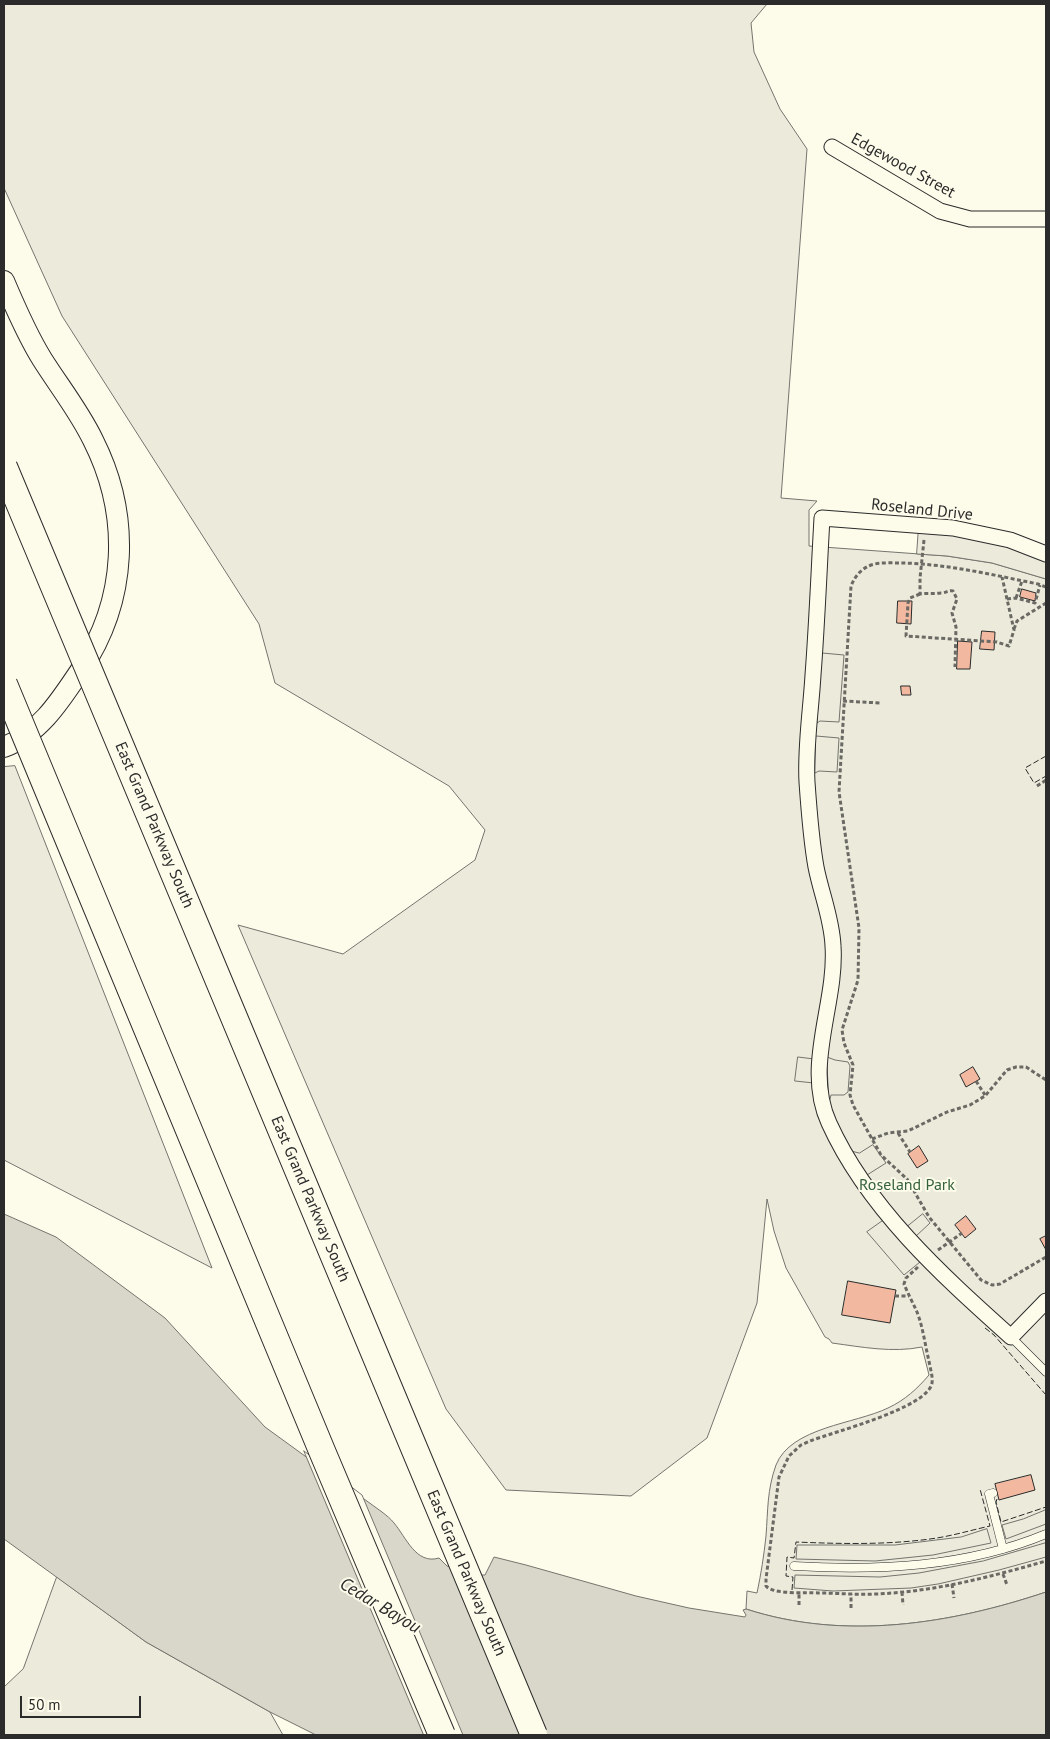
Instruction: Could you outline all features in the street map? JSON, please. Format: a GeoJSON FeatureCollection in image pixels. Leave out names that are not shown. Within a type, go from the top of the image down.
{"type":"FeatureCollection","features":[{"type":"Feature","properties":{"kind":"highway","name":"East Grand Parkway South"},"geometry":{"type":"LineString","coordinates":[[4,467],[534,1735]]}},
{"type":"Feature","properties":{"kind":"highway"},"geometry":{"type":"LineString","coordinates":[[4,684],[442,1735]]}},
{"type":"Feature","properties":{"kind":"street","name":"Edgewood Street"},"geometry":{"type":"LineString","coordinates":[[832,146],[940,211],[970,219],[1046,218]]}},
{"type":"Feature","properties":{"kind":"street"},"geometry":{"type":"LineString","coordinates":[[4,281],[41,357],[93,438],[105,466],[114,494],[119,527],[119,560],[114,596],[102,632],[89,658],[53,709],[33,731],[4,747]]}},
{"type":"Feature","properties":{"kind":"street","name":"Roseland Drive"},"geometry":{"type":"LineString","coordinates":[[928,1259],[908,1239],[864,1184],[828,1122],[822,1103],[819,1069],[832,970],[833,946],[810,828],[807,779],[822,518],[952,528],[1010,540],[1046,554]]}},
{"type":"Feature","properties":{"kind":"street"},"geometry":{"type":"LineString","coordinates":[[928,1259],[964,1296],[1011,1337],[1046,1301]]}},
{"type":"Feature","properties":{"kind":"lane"},"geometry":{"type":"LineString","coordinates":[[1011,1337],[1046,1372]]}},
{"type":"Feature","properties":{"kind":"lane"},"geometry":{"type":"LineString","coordinates":[[993,1493],[988,1494],[1003,1549]]}},
{"type":"Feature","properties":{"kind":"lane"},"geometry":{"type":"LineString","coordinates":[[794,1566],[837,1569],[899,1566],[944,1561],[993,1552],[1046,1534]]}},
{"type":"Feature","properties":{"kind":"path"},"geometry":{"type":"LineString","coordinates":[[920,594],[926,527]]}},
{"type":"Feature","properties":{"kind":"path"},"geometry":{"type":"LineString","coordinates":[[1046,587],[967,569],[922,564],[873,564],[862,569],[855,577],[851,586],[839,792],[848,865],[858,915],[858,980],[844,1021],[842,1037],[853,1065],[850,1095],[853,1105],[885,1159],[907,1179],[929,1217],[981,1280],[992,1285],[1000,1284],[1046,1257]]}},
{"type":"Feature","properties":{"kind":"path"},"geometry":{"type":"LineString","coordinates":[[1002,577],[1014,630]]}},
{"type":"Feature","properties":{"kind":"path"},"geometry":{"type":"LineString","coordinates":[[1016,598],[1022,581]]}},
{"type":"Feature","properties":{"kind":"path"},"geometry":{"type":"LineString","coordinates":[[1006,599],[1016,598],[1035,603],[1040,585]]}},
{"type":"Feature","properties":{"kind":"path"},"geometry":{"type":"LineString","coordinates":[[954,667],[956,639],[956,627],[952,613],[957,599],[956,595],[953,591],[949,590],[941,593],[930,592],[920,594],[910,598],[906,636],[956,639],[997,642],[1009,646],[1018,621],[1046,603]]}},
{"type":"Feature","properties":{"kind":"path"},"geometry":{"type":"LineString","coordinates":[[843,701],[880,703]]}},
{"type":"Feature","properties":{"kind":"path"},"geometry":{"type":"LineString","coordinates":[[1037,786],[1046,780]]}},
{"type":"Feature","properties":{"kind":"path"},"geometry":{"type":"LineString","coordinates":[[872,1139],[881,1134],[908,1132],[947,1112],[970,1105],[985,1096],[1007,1070],[1026,1066],[1046,1080]]}},
{"type":"Feature","properties":{"kind":"path"},"geometry":{"type":"LineString","coordinates":[[976,1081],[985,1096]]}},
{"type":"Feature","properties":{"kind":"path"},"geometry":{"type":"LineString","coordinates":[[995,1084],[998,1087]]}},
{"type":"Feature","properties":{"kind":"path"},"geometry":{"type":"LineString","coordinates":[[898,1132],[910,1152]]}},
{"type":"Feature","properties":{"kind":"path"},"geometry":{"type":"LineString","coordinates":[[962,1233],[948,1242],[906,1278],[904,1284],[917,1312],[925,1342],[931,1372],[932,1382],[930,1389],[906,1406],[886,1415],[810,1441],[801,1445],[789,1456],[779,1477],[766,1583],[768,1589],[799,1593],[851,1594],[902,1592],[1003,1574],[1046,1561]]}},
{"type":"Feature","properties":{"kind":"path"},"geometry":{"type":"LineString","coordinates":[[895,1296],[909,1296]]}},
{"type":"Feature","properties":{"kind":"path"},"geometry":{"type":"LineString","coordinates":[[1003,1574],[1007,1585]]}},
{"type":"Feature","properties":{"kind":"path"},"geometry":{"type":"LineString","coordinates":[[952,1584],[954,1598]]}},
{"type":"Feature","properties":{"kind":"path"},"geometry":{"type":"LineString","coordinates":[[902,1592],[903,1605]]}},
{"type":"Feature","properties":{"kind":"path"},"geometry":{"type":"LineString","coordinates":[[799,1593],[799,1605]]}},
{"type":"Feature","properties":{"kind":"path"},"geometry":{"type":"LineString","coordinates":[[850,1608],[851,1594]]}},
{"type":"Feature","properties":{"kind":"green space","name":"Roseland Park"},"geometry":{"type":"Polygon","coordinates":[[[4,4],[767,4],[751,23],[754,52],[780,109],[807,149],[781,498],[817,501],[809,510],[809,546],[947,556],[992,563],[1046,579],[1046,1592],[973,1613],[897,1625],[821,1624],[783,1619],[746,1609],[747,1591],[757,1593],[766,1536],[771,1483],[776,1465],[784,1452],[795,1442],[809,1434],[894,1405],[910,1394],[929,1375],[922,1347],[911,1349],[866,1348],[832,1343],[825,1337],[786,1268],[774,1231],[767,1199],[757,1303],[707,1438],[631,1496],[506,1490],[446,1409],[238,925],[343,954],[475,860],[485,830],[449,786],[275,683],[259,624],[62,316],[4,188],[4,4]]]}},
{"type":"Feature","properties":{"kind":"green space"},"geometry":{"type":"Polygon","coordinates":[[[15,766],[212,1268],[4,1160],[4,767],[15,766]]]}},
{"type":"Feature","properties":{"kind":"green space"},"geometry":{"type":"Polygon","coordinates":[[[57,1577],[146,1642],[270,1712],[283,1735],[4,1735],[4,1687],[23,1669],[57,1577]]]}},
{"type":"Feature","properties":{"kind":"shaded area"},"geometry":{"type":"Polygon","coordinates":[[[919,526],[1046,554],[1046,579],[992,563],[947,556],[917,554],[919,526]]]}},
{"type":"Feature","properties":{"kind":"shaded area"},"geometry":{"type":"Polygon","coordinates":[[[822,653],[844,655],[839,722],[820,721],[817,723],[822,653]]]}},
{"type":"Feature","properties":{"kind":"shaded area"},"geometry":{"type":"Polygon","coordinates":[[[816,736],[839,738],[837,772],[819,771],[815,773],[816,736]]]}},
{"type":"Feature","properties":{"kind":"shaded area"},"geometry":{"type":"Polygon","coordinates":[[[798,1057],[814,1059],[814,1083],[795,1081],[798,1057]]]}},
{"type":"Feature","properties":{"kind":"shaded area"},"geometry":{"type":"Polygon","coordinates":[[[827,1057],[848,1062],[850,1066],[848,1092],[844,1095],[831,1095],[829,1103],[827,1057]]]}},
{"type":"Feature","properties":{"kind":"shaded area"},"geometry":{"type":"Polygon","coordinates":[[[873,1145],[886,1163],[867,1175],[851,1151],[859,1153],[873,1145]]]}},
{"type":"Feature","properties":{"kind":"shaded area"},"geometry":{"type":"Polygon","coordinates":[[[923,1214],[930,1223],[915,1237],[907,1227],[923,1214]]]}},
{"type":"Feature","properties":{"kind":"shaded area"},"geometry":{"type":"Polygon","coordinates":[[[884,1220],[920,1262],[904,1275],[867,1232],[884,1220]]]}},
{"type":"Feature","properties":{"kind":"shaded area"},"geometry":{"type":"Polygon","coordinates":[[[1046,1510],[1046,1524],[1006,1539],[1002,1525],[1046,1510]]]}},
{"type":"Feature","properties":{"kind":"shaded area"},"geometry":{"type":"Polygon","coordinates":[[[987,1529],[991,1543],[933,1555],[875,1561],[796,1559],[797,1545],[895,1545],[961,1537],[987,1529]]]}},
{"type":"Feature","properties":{"kind":"shaded area"},"geometry":{"type":"Polygon","coordinates":[[[1046,1543],[1046,1557],[938,1584],[911,1588],[833,1591],[794,1588],[795,1575],[880,1577],[919,1573],[983,1561],[1046,1543]]]}},
{"type":"Feature","properties":{"kind":"water","name":"Cedar Bayou"},"geometry":{"type":"Polygon","coordinates":[[[4,1214],[56,1237],[165,1318],[265,1427],[387,1516],[418,1554],[431,1559],[439,1558],[447,1566],[474,1575],[485,1575],[494,1557],[636,1596],[689,1608],[745,1617],[746,1615],[743,1610],[746,1609],[783,1619],[859,1626],[897,1625],[935,1620],[973,1613],[1046,1592],[1046,1735],[316,1735],[270,1712],[146,1642],[4,1539],[4,1214]]]}},
{"type":"Feature","properties":{"kind":"pier"},"geometry":{"type":"Polygon","coordinates":[[[304,1451],[362,1495],[463,1735],[424,1735],[304,1451]]]}},
{"type":"Feature","properties":{"kind":"building"},"geometry":{"type":"Polygon","coordinates":[[[1022,589],[1036,593],[1035,601],[1020,597],[1022,589]]]}},
{"type":"Feature","properties":{"kind":"building"},"geometry":{"type":"Polygon","coordinates":[[[898,601],[912,601],[911,624],[897,623],[898,601]]]}},
{"type":"Feature","properties":{"kind":"building"},"geometry":{"type":"Polygon","coordinates":[[[982,631],[995,632],[994,650],[980,649],[982,631]]]}},
{"type":"Feature","properties":{"kind":"building"},"geometry":{"type":"Polygon","coordinates":[[[958,641],[972,642],[970,669],[957,669],[958,641]]]}},
{"type":"Feature","properties":{"kind":"building"},"geometry":{"type":"Polygon","coordinates":[[[901,686],[910,686],[911,695],[902,695],[901,686]]]}},
{"type":"Feature","properties":{"kind":"building"},"geometry":{"type":"Polygon","coordinates":[[[973,1067],[980,1079],[966,1087],[960,1075],[973,1067]]]}},
{"type":"Feature","properties":{"kind":"building"},"geometry":{"type":"Polygon","coordinates":[[[919,1146],[928,1161],[917,1168],[908,1154],[919,1146]]]}},
{"type":"Feature","properties":{"kind":"building"},"geometry":{"type":"Polygon","coordinates":[[[966,1216],[976,1229],[965,1238],[955,1225],[966,1216]]]}},
{"type":"Feature","properties":{"kind":"building"},"geometry":{"type":"Polygon","coordinates":[[[1046,1236],[1046,1250],[1040,1239],[1046,1236]]]}},
{"type":"Feature","properties":{"kind":"building"},"geometry":{"type":"Polygon","coordinates":[[[848,1281],[896,1290],[890,1323],[842,1315],[848,1281]]]}},
{"type":"Feature","properties":{"kind":"building"},"geometry":{"type":"Polygon","coordinates":[[[1031,1475],[1035,1490],[999,1500],[995,1484],[1031,1475]]]}},
{"type":"Feature","properties":{"kind":"fence"},"geometry":{"type":"LineString","coordinates":[[1046,756],[1025,768],[1034,783],[1046,776]]}},
{"type":"Feature","properties":{"kind":"fence"},"geometry":{"type":"LineString","coordinates":[[985,1328],[994,1335],[1046,1395]]}},
{"type":"Feature","properties":{"kind":"fence"},"geometry":{"type":"LineString","coordinates":[[792,1590],[793,1577],[786,1576],[787,1557],[794,1558],[796,1542],[902,1542],[937,1538],[990,1526],[980,1489]]}},
{"type":"Feature","properties":{"kind":"fence"},"geometry":{"type":"LineString","coordinates":[[997,1499],[1001,1522],[1046,1507]]}}]}
